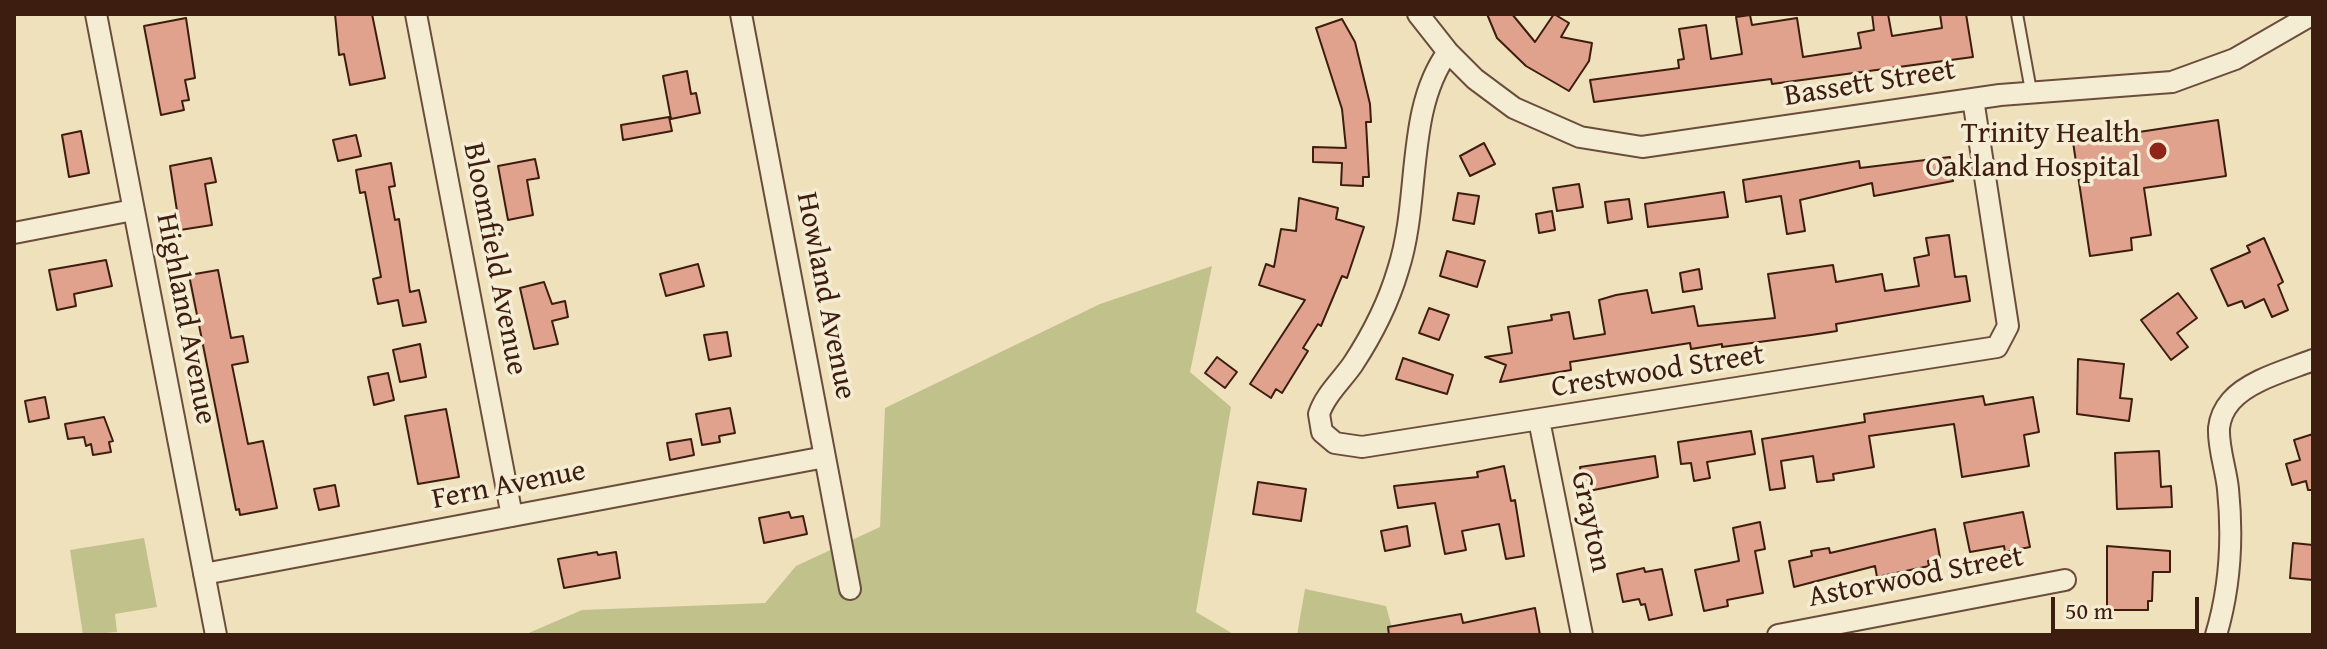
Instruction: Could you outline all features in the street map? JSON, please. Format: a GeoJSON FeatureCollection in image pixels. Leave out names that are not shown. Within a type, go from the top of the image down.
{"type":"FeatureCollection","features":[{"type":"Feature","properties":{"kind":"street","name":"Highland Avenue"},"geometry":{"type":"LineString","coordinates":[[96,14],[216,635]]}},
{"type":"Feature","properties":{"kind":"street","name":"Bloomfield Avenue"},"geometry":{"type":"LineString","coordinates":[[416,14],[512,516]]}},
{"type":"Feature","properties":{"kind":"street","name":"Howland Avenue"},"geometry":{"type":"LineString","coordinates":[[741,14],[850,589]]}},
{"type":"Feature","properties":{"kind":"street","name":"Bassett Street"},"geometry":{"type":"LineString","coordinates":[[1418,14],[1448,52],[1490,91],[1526,114],[1580,137],[1623,146],[1670,145],[2031,91],[2149,85],[2185,79],[2235,59],[2313,14]]}},
{"type":"Feature","properties":{"kind":"street","name":"Crestwood Street"},"geometry":{"type":"LineString","coordinates":[[1448,52],[1434,72],[1425,94],[1412,215],[1397,273],[1364,348],[1321,408],[1318,419],[1322,432],[1335,443],[1362,447],[1987,351],[2003,340],[2008,322],[1973,99]]}},
{"type":"Feature","properties":{"kind":"street"},"geometry":{"type":"LineString","coordinates":[[14,233],[133,210]]}},
{"type":"Feature","properties":{"kind":"street"},"geometry":{"type":"LineString","coordinates":[[2216,635],[2227,589],[2230,542],[2228,489],[2219,434],[2221,417],[2229,403],[2242,391],[2313,360]]}},
{"type":"Feature","properties":{"kind":"street","name":"Grayton"},"geometry":{"type":"LineString","coordinates":[[1539,420],[1582,635]]}},
{"type":"Feature","properties":{"kind":"street","name":"Fern Avenue"},"geometry":{"type":"LineString","coordinates":[[204,574],[825,457]]}},
{"type":"Feature","properties":{"kind":"street","name":"Astorwood Street"},"geometry":{"type":"LineString","coordinates":[[1778,635],[2065,580]]}},
{"type":"Feature","properties":{"kind":"lane"},"geometry":{"type":"LineString","coordinates":[[2017,14],[2031,91]]}},
{"type":"Feature","properties":{"kind":"green space"},"geometry":{"type":"Polygon","coordinates":[[[1212,266],[1190,372],[1231,407],[1196,612],[1235,635],[524,635],[582,610],[765,603],[796,566],[880,527],[885,408],[1100,304],[1212,266]]]}},
{"type":"Feature","properties":{"kind":"green space"},"geometry":{"type":"Polygon","coordinates":[[[144,538],[157,607],[115,614],[117,632],[83,635],[70,550],[144,538]]]}},
{"type":"Feature","properties":{"kind":"green space"},"geometry":{"type":"Polygon","coordinates":[[[1305,589],[1386,606],[1394,635],[1297,635],[1305,589]]]}},
{"type":"Feature","properties":{"kind":"building"},"geometry":{"type":"Polygon","coordinates":[[[335,14],[372,14],[385,78],[350,85],[344,54],[339,55],[335,14]]]}},
{"type":"Feature","properties":{"kind":"building"},"geometry":{"type":"Polygon","coordinates":[[[1487,14],[1512,14],[1535,42],[1554,14],[1569,23],[1561,37],[1592,43],[1589,61],[1569,91],[1526,66],[1497,38],[1487,14]]]}},
{"type":"Feature","properties":{"kind":"building"},"geometry":{"type":"Polygon","coordinates":[[[1872,14],[1888,14],[1892,36],[1942,28],[1940,14],[1966,14],[1973,57],[1772,84],[1771,79],[1594,102],[1590,80],[1679,68],[1678,60],[1684,59],[1679,29],[1706,25],[1711,59],[1742,54],[1736,17],[1750,15],[1752,25],[1797,18],[1803,57],[1861,48],[1858,33],[1874,30],[1872,14]]]}},
{"type":"Feature","properties":{"kind":"building"},"geometry":{"type":"Polygon","coordinates":[[[186,18],[195,78],[185,80],[189,100],[182,101],[184,110],[161,115],[144,26],[186,18]]]}},
{"type":"Feature","properties":{"kind":"building"},"geometry":{"type":"Polygon","coordinates":[[[1342,19],[1355,42],[1370,104],[1371,122],[1366,122],[1369,177],[1363,177],[1363,186],[1341,185],[1342,163],[1313,162],[1313,147],[1346,148],[1342,109],[1316,28],[1342,19]]]}},
{"type":"Feature","properties":{"kind":"building"},"geometry":{"type":"Polygon","coordinates":[[[687,71],[691,94],[696,93],[700,113],[671,119],[663,76],[687,71]]]}},
{"type":"Feature","properties":{"kind":"building"},"geometry":{"type":"Polygon","coordinates":[[[669,117],[672,131],[623,140],[621,125],[669,117]]]}},
{"type":"Feature","properties":{"kind":"building"},"geometry":{"type":"Polygon","coordinates":[[[2218,120],[2226,176],[2144,188],[2151,235],[2131,238],[2132,250],[2090,256],[2073,142],[2218,120]]]}},
{"type":"Feature","properties":{"kind":"building"},"geometry":{"type":"Polygon","coordinates":[[[81,131],[89,173],[69,177],[62,135],[81,131]]]}},
{"type":"Feature","properties":{"kind":"building"},"geometry":{"type":"Polygon","coordinates":[[[356,135],[361,156],[338,161],[333,140],[356,135]]]}},
{"type":"Feature","properties":{"kind":"building"},"geometry":{"type":"Polygon","coordinates":[[[1484,143],[1495,164],[1470,176],[1460,156],[1484,143]]]}},
{"type":"Feature","properties":{"kind":"building"},"geometry":{"type":"Polygon","coordinates":[[[1950,157],[1953,181],[1874,196],[1872,183],[1800,200],[1805,231],[1787,234],[1781,196],[1746,202],[1743,180],[1859,161],[1860,168],[1950,157]]]}},
{"type":"Feature","properties":{"kind":"building"},"geometry":{"type":"Polygon","coordinates":[[[211,158],[216,182],[205,184],[212,225],[180,230],[170,166],[211,158]]]}},
{"type":"Feature","properties":{"kind":"building"},"geometry":{"type":"Polygon","coordinates":[[[535,159],[539,178],[527,180],[533,215],[508,220],[498,166],[535,159]]]}},
{"type":"Feature","properties":{"kind":"building"},"geometry":{"type":"Polygon","coordinates":[[[391,163],[395,186],[389,187],[395,220],[399,219],[410,292],[419,290],[426,322],[403,326],[398,300],[378,304],[373,279],[381,277],[365,192],[360,193],[356,170],[391,163]]]}},
{"type":"Feature","properties":{"kind":"building"},"geometry":{"type":"Polygon","coordinates":[[[1579,184],[1583,207],[1557,211],[1553,188],[1579,184]]]}},
{"type":"Feature","properties":{"kind":"building"},"geometry":{"type":"Polygon","coordinates":[[[1724,192],[1728,217],[1648,227],[1645,204],[1724,192]]]}},
{"type":"Feature","properties":{"kind":"building"},"geometry":{"type":"Polygon","coordinates":[[[1458,193],[1479,196],[1474,224],[1453,220],[1458,193]]]}},
{"type":"Feature","properties":{"kind":"building"},"geometry":{"type":"Polygon","coordinates":[[[1299,198],[1338,208],[1336,219],[1364,227],[1347,278],[1342,276],[1321,326],[1318,324],[1303,348],[1308,351],[1282,393],[1276,389],[1271,398],[1250,384],[1305,300],[1259,285],[1266,264],[1274,267],[1281,229],[1296,231],[1299,198]]]}},
{"type":"Feature","properties":{"kind":"building"},"geometry":{"type":"Polygon","coordinates":[[[1629,199],[1632,219],[1608,223],[1605,202],[1629,199]]]}},
{"type":"Feature","properties":{"kind":"building"},"geometry":{"type":"Polygon","coordinates":[[[1552,211],[1555,230],[1539,233],[1536,214],[1552,211]]]}},
{"type":"Feature","properties":{"kind":"building"},"geometry":{"type":"Polygon","coordinates":[[[1949,235],[1955,277],[1966,276],[1970,301],[1836,324],[1837,331],[1811,335],[1722,347],[1722,344],[1691,349],[1690,343],[1570,362],[1571,370],[1500,382],[1506,365],[1485,357],[1512,353],[1508,327],[1552,320],[1551,315],[1569,312],[1574,339],[1605,334],[1599,300],[1616,295],[1647,290],[1652,313],[1694,306],[1698,326],[1775,318],[1768,274],[1833,265],[1836,282],[1882,274],[1885,291],[1919,286],[1914,258],[1929,255],[1926,238],[1949,235]]]}},
{"type":"Feature","properties":{"kind":"building"},"geometry":{"type":"Polygon","coordinates":[[[2264,238],[2283,282],[2278,285],[2288,310],[2272,317],[2264,299],[2245,308],[2242,301],[2228,306],[2211,269],[2250,252],[2247,246],[2264,238]]]}},
{"type":"Feature","properties":{"kind":"building"},"geometry":{"type":"Polygon","coordinates":[[[1447,251],[1485,261],[1477,287],[1440,276],[1447,251]]]}},
{"type":"Feature","properties":{"kind":"building"},"geometry":{"type":"Polygon","coordinates":[[[106,260],[112,286],[74,294],[76,306],[57,310],[49,270],[106,260]]]}},
{"type":"Feature","properties":{"kind":"building"},"geometry":{"type":"Polygon","coordinates":[[[698,264],[704,286],[666,296],[660,274],[698,264]]]}},
{"type":"Feature","properties":{"kind":"building"},"geometry":{"type":"Polygon","coordinates":[[[1699,269],[1702,289],[1683,292],[1680,273],[1699,269]]]}},
{"type":"Feature","properties":{"kind":"building"},"geometry":{"type":"Polygon","coordinates":[[[218,270],[231,338],[243,336],[248,362],[232,365],[248,444],[263,441],[277,508],[240,515],[239,509],[236,510],[189,275],[218,270]]]}},
{"type":"Feature","properties":{"kind":"building"},"geometry":{"type":"Polygon","coordinates":[[[544,282],[552,304],[565,301],[568,317],[552,321],[558,344],[534,349],[520,288],[544,282]]]}},
{"type":"Feature","properties":{"kind":"building"},"geometry":{"type":"Polygon","coordinates":[[[2178,293],[2197,318],[2177,333],[2188,347],[2171,360],[2141,320],[2178,293]]]}},
{"type":"Feature","properties":{"kind":"building"},"geometry":{"type":"Polygon","coordinates":[[[1429,308],[1449,315],[1439,340],[1419,333],[1429,308]]]}},
{"type":"Feature","properties":{"kind":"building"},"geometry":{"type":"Polygon","coordinates":[[[727,332],[731,356],[709,360],[704,335],[727,332]]]}},
{"type":"Feature","properties":{"kind":"building"},"geometry":{"type":"Polygon","coordinates":[[[420,344],[426,377],[400,382],[393,350],[420,344]]]}},
{"type":"Feature","properties":{"kind":"building"},"geometry":{"type":"Polygon","coordinates":[[[1217,357],[1237,372],[1225,388],[1205,373],[1217,357]]]}},
{"type":"Feature","properties":{"kind":"building"},"geometry":{"type":"Polygon","coordinates":[[[1403,358],[1453,375],[1447,394],[1396,379],[1403,358]]]}},
{"type":"Feature","properties":{"kind":"building"},"geometry":{"type":"Polygon","coordinates":[[[2078,359],[2124,364],[2120,398],[2132,399],[2129,421],[2077,414],[2078,359]]]}},
{"type":"Feature","properties":{"kind":"building"},"geometry":{"type":"Polygon","coordinates":[[[388,373],[394,400],[374,405],[368,377],[388,373]]]}},
{"type":"Feature","properties":{"kind":"building"},"geometry":{"type":"Polygon","coordinates":[[[1983,396],[1985,405],[2033,397],[2039,432],[2024,435],[2029,466],[1962,477],[1954,424],[1869,436],[1874,467],[1833,474],[1834,480],[1817,482],[1813,456],[1781,461],[1785,488],[1770,490],[1762,439],[1865,422],[1864,414],[1983,396]]]}},
{"type":"Feature","properties":{"kind":"building"},"geometry":{"type":"Polygon","coordinates":[[[45,397],[49,418],[29,422],[25,401],[45,397]]]}},
{"type":"Feature","properties":{"kind":"building"},"geometry":{"type":"Polygon","coordinates":[[[730,408],[735,433],[719,436],[720,442],[702,445],[696,414],[730,408]]]}},
{"type":"Feature","properties":{"kind":"building"},"geometry":{"type":"Polygon","coordinates":[[[446,409],[459,477],[418,484],[405,416],[446,409]]]}},
{"type":"Feature","properties":{"kind":"building"},"geometry":{"type":"Polygon","coordinates":[[[104,417],[113,441],[109,442],[111,452],[93,455],[91,444],[86,446],[84,437],[68,439],[65,424],[104,417]]]}},
{"type":"Feature","properties":{"kind":"building"},"geometry":{"type":"Polygon","coordinates":[[[1751,431],[1755,454],[1707,462],[1710,478],[1694,481],[1691,463],[1681,464],[1678,442],[1751,431]]]}},
{"type":"Feature","properties":{"kind":"building"},"geometry":{"type":"Polygon","coordinates":[[[2313,434],[2313,490],[2308,490],[2306,481],[2292,485],[2286,464],[2300,460],[2294,440],[2313,434]]]}},
{"type":"Feature","properties":{"kind":"building"},"geometry":{"type":"Polygon","coordinates":[[[691,439],[694,455],[670,460],[667,443],[691,439]]]}},
{"type":"Feature","properties":{"kind":"building"},"geometry":{"type":"Polygon","coordinates":[[[2159,451],[2161,487],[2171,486],[2172,507],[2117,509],[2115,453],[2159,451]]]}},
{"type":"Feature","properties":{"kind":"building"},"geometry":{"type":"Polygon","coordinates":[[[1655,456],[1658,477],[1584,492],[1580,467],[1655,456]]]}},
{"type":"Feature","properties":{"kind":"building"},"geometry":{"type":"Polygon","coordinates":[[[1504,466],[1511,501],[1515,500],[1524,556],[1506,559],[1499,524],[1462,531],[1466,550],[1445,554],[1435,503],[1398,508],[1394,486],[1478,477],[1477,472],[1504,466]]]}},
{"type":"Feature","properties":{"kind":"building"},"geometry":{"type":"Polygon","coordinates":[[[1258,482],[1306,489],[1301,521],[1253,514],[1258,482]]]}},
{"type":"Feature","properties":{"kind":"building"},"geometry":{"type":"Polygon","coordinates":[[[335,485],[339,506],[319,510],[314,489],[335,485]]]}},
{"type":"Feature","properties":{"kind":"building"},"geometry":{"type":"Polygon","coordinates":[[[789,512],[791,518],[803,516],[807,534],[764,543],[759,518],[789,512]]]}},
{"type":"Feature","properties":{"kind":"building"},"geometry":{"type":"Polygon","coordinates":[[[2023,512],[2030,547],[2005,552],[2004,546],[1970,552],[1964,523],[2023,512]]]}},
{"type":"Feature","properties":{"kind":"building"},"geometry":{"type":"Polygon","coordinates":[[[1760,522],[1765,549],[1755,551],[1763,593],[1727,600],[1728,606],[1704,611],[1695,570],[1739,561],[1733,528],[1760,522]]]}},
{"type":"Feature","properties":{"kind":"building"},"geometry":{"type":"Polygon","coordinates":[[[1407,526],[1410,546],[1385,551],[1381,531],[1407,526]]]}},
{"type":"Feature","properties":{"kind":"building"},"geometry":{"type":"Polygon","coordinates":[[[1935,529],[1940,558],[1928,561],[1929,566],[1877,577],[1875,566],[1794,587],[1789,561],[1812,556],[1811,551],[1829,548],[1830,553],[1935,529]]]}},
{"type":"Feature","properties":{"kind":"building"},"geometry":{"type":"Polygon","coordinates":[[[2293,543],[2313,545],[2313,580],[2290,578],[2293,543]]]}},
{"type":"Feature","properties":{"kind":"building"},"geometry":{"type":"Polygon","coordinates":[[[2107,546],[2170,551],[2170,572],[2153,572],[2152,601],[2148,601],[2148,610],[2107,610],[2107,546]]]}},
{"type":"Feature","properties":{"kind":"building"},"geometry":{"type":"Polygon","coordinates":[[[597,552],[598,555],[616,552],[620,578],[564,588],[558,559],[597,552]]]}},
{"type":"Feature","properties":{"kind":"building"},"geometry":{"type":"Polygon","coordinates":[[[1644,568],[1645,572],[1662,569],[1672,615],[1649,620],[1645,604],[1641,605],[1639,599],[1623,602],[1617,574],[1644,568]]]}},
{"type":"Feature","properties":{"kind":"building"},"geometry":{"type":"Polygon","coordinates":[[[1535,608],[1540,635],[1389,635],[1388,627],[1461,614],[1463,623],[1535,608]]]}},
{"type":"Feature","properties":{"kind":"place","name":"Trinity Health Oakland Hospital"},"geometry":{"type":"Point","coordinates":[2158,151]}}]}
